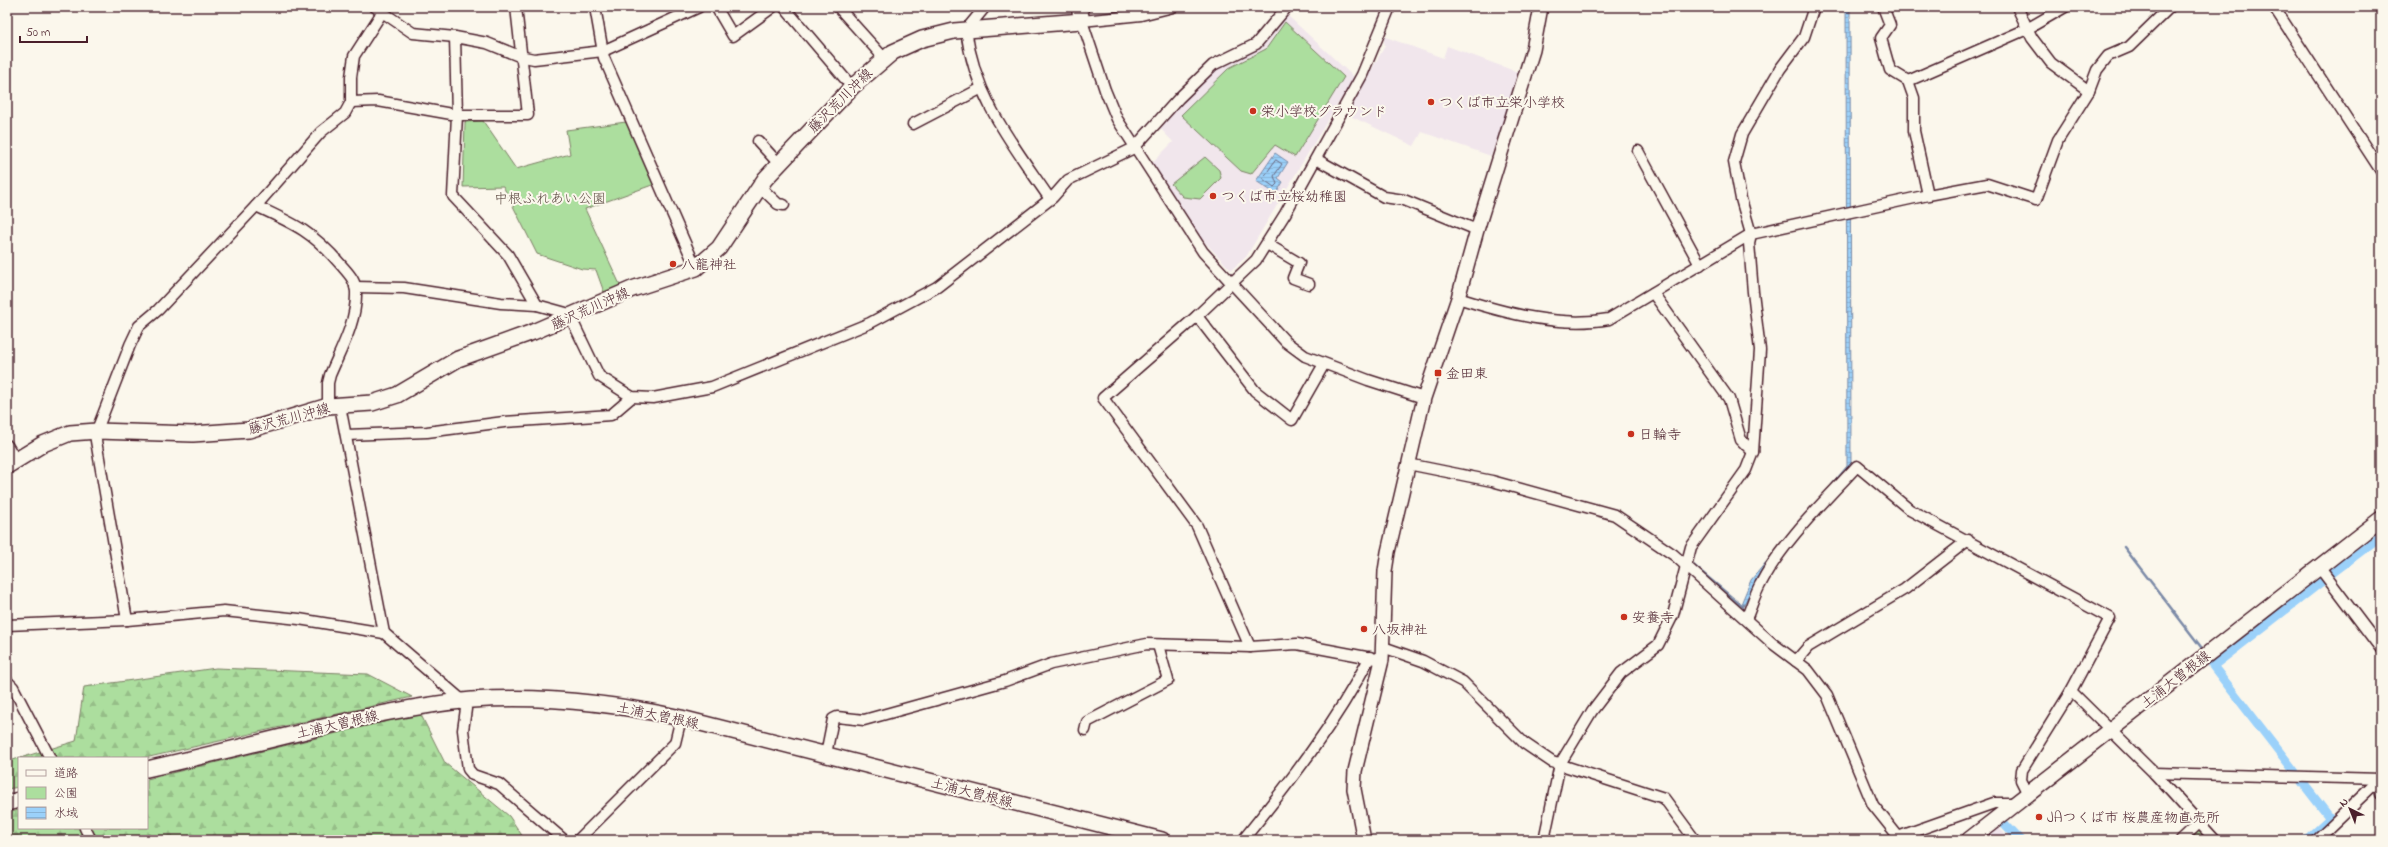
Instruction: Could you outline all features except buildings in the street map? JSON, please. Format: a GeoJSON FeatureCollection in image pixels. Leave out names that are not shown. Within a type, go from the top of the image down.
{"type":"FeatureCollection","features":[{"type":"Feature","properties":{"kind":"main road","name":"藤沢荒川沖線"},"geometry":{"type":"LineString","coordinates":[[11,463],[60,436],[70,433],[97,431],[180,434],[249,430],[334,406],[372,403],[386,399],[458,359],[570,316],[632,289],[696,268],[719,248],[759,186],[852,87],[884,58],[922,39],[966,30],[1080,14]]}},
{"type":"Feature","properties":{"kind":"main road","name":"土浦大曽根線"},"geometry":{"type":"LineString","coordinates":[[1969,840],[2381,519]]}},
{"type":"Feature","properties":{"kind":"main road","name":"土浦大曽根線"},"geometry":{"type":"LineString","coordinates":[[148,769],[388,712],[463,701],[526,698],[583,701],[618,705],[681,718],[1162,840]]}},
{"type":"Feature","properties":{"kind":"main road"},"geometry":{"type":"LineString","coordinates":[[7,803],[18,800]]}},
{"type":"Feature","properties":{"kind":"street"},"geometry":{"type":"LineString","coordinates":[[351,102],[378,101],[457,115],[528,115],[516,7]]}},
{"type":"Feature","properties":{"kind":"street"},"geometry":{"type":"LineString","coordinates":[[595,7],[604,51],[604,58],[696,268]]}},
{"type":"Feature","properties":{"kind":"street"},"geometry":{"type":"LineString","coordinates":[[127,620],[95,439],[139,326],[158,310],[256,206],[321,132],[345,113],[351,102],[351,77],[354,56],[384,10],[413,33],[455,36],[487,43],[522,57],[553,58],[604,51],[699,7]]}},
{"type":"Feature","properties":{"kind":"street"},"geometry":{"type":"LineString","coordinates":[[716,7],[733,36],[773,7]]}},
{"type":"Feature","properties":{"kind":"street"},"geometry":{"type":"LineString","coordinates":[[784,7],[852,87]]}},
{"type":"Feature","properties":{"kind":"street"},"geometry":{"type":"LineString","coordinates":[[838,7],[884,58]]}},
{"type":"Feature","properties":{"kind":"street"},"geometry":{"type":"LineString","coordinates":[[985,7],[966,30],[970,57],[980,89],[996,120],[1050,199]]}},
{"type":"Feature","properties":{"kind":"street"},"geometry":{"type":"LineString","coordinates":[[1173,7],[1141,15],[1080,14],[1105,90],[1117,119],[1134,148],[1204,252],[1286,342],[1305,356],[1324,364],[1424,398]]}},
{"type":"Feature","properties":{"kind":"street"},"geometry":{"type":"LineString","coordinates":[[355,287],[404,288],[501,303],[537,304],[566,313],[570,316],[599,376],[632,397],[653,398],[712,387],[870,322],[937,287],[1050,199],[1068,180],[1134,148],[1179,98],[1213,65],[1256,44],[1287,7]]}},
{"type":"Feature","properties":{"kind":"street"},"geometry":{"type":"LineString","coordinates":[[1250,647],[1197,526],[1103,398],[1197,316],[1256,260],[1267,244],[1316,159],[1362,75],[1390,7]]}},
{"type":"Feature","properties":{"kind":"street"},"geometry":{"type":"LineString","coordinates":[[1243,840],[1296,775],[1384,647],[1385,571],[1424,398],[1458,298],[1477,230],[1533,50],[1541,7]]}},
{"type":"Feature","properties":{"kind":"street"},"geometry":{"type":"LineString","coordinates":[[1544,840],[1560,764],[1592,711],[1620,673],[1658,645],[1673,615],[1684,566],[1691,547],[1746,470],[1753,452],[1760,350],[1749,243],[1751,234],[1741,199],[1734,162],[1746,128],[1780,69],[1804,37],[1814,7]]}},
{"type":"Feature","properties":{"kind":"street"},"geometry":{"type":"LineString","coordinates":[[1883,7],[1890,25],[1881,38],[1890,70],[1908,81],[1914,98],[1914,131],[1928,195]]}},
{"type":"Feature","properties":{"kind":"street"},"geometry":{"type":"LineString","coordinates":[[2017,7],[2032,38],[2051,62],[2089,91]]}},
{"type":"Feature","properties":{"kind":"street"},"geometry":{"type":"LineString","coordinates":[[1908,81],[2027,29],[2065,7]]}},
{"type":"Feature","properties":{"kind":"street"},"geometry":{"type":"LineString","coordinates":[[1458,298],[1515,314],[1588,322],[1609,319],[1751,234],[1928,195],[1987,184],[2036,200],[2058,140],[2089,91],[2097,70],[2108,56],[2129,47],[2170,7]]}},
{"type":"Feature","properties":{"kind":"street"},"geometry":{"type":"LineString","coordinates":[[2274,7],[2381,171]]}},
{"type":"Feature","properties":{"kind":"street"},"geometry":{"type":"LineString","coordinates":[[455,36],[457,115],[453,196],[508,255],[537,304]]}},
{"type":"Feature","properties":{"kind":"street"},"geometry":{"type":"LineString","coordinates":[[913,124],[980,89]]}},
{"type":"Feature","properties":{"kind":"street"},"geometry":{"type":"LineString","coordinates":[[758,141],[779,164]]}},
{"type":"Feature","properties":{"kind":"street"},"geometry":{"type":"LineString","coordinates":[[1638,152],[1700,265]]}},
{"type":"Feature","properties":{"kind":"street"},"geometry":{"type":"LineString","coordinates":[[1316,159],[1384,197],[1404,200],[1477,230]]}},
{"type":"Feature","properties":{"kind":"street"},"geometry":{"type":"LineString","coordinates":[[759,186],[778,204],[784,205]]}},
{"type":"Feature","properties":{"kind":"street"},"geometry":{"type":"LineString","coordinates":[[256,206],[295,223],[323,243],[353,280],[355,287],[354,316],[328,383],[334,406],[346,436],[384,633]]}},
{"type":"Feature","properties":{"kind":"street"},"geometry":{"type":"LineString","coordinates":[[1267,244],[1299,263],[1293,278],[1309,284]]}},
{"type":"Feature","properties":{"kind":"street"},"geometry":{"type":"LineString","coordinates":[[1653,293],[1729,399],[1741,440],[1753,452]]}},
{"type":"Feature","properties":{"kind":"street"},"geometry":{"type":"LineString","coordinates":[[1197,316],[1254,391],[1292,420],[1324,364]]}},
{"type":"Feature","properties":{"kind":"street"},"geometry":{"type":"LineString","coordinates":[[346,436],[427,432],[504,422],[611,415],[632,397]]}},
{"type":"Feature","properties":{"kind":"street"},"geometry":{"type":"LineString","coordinates":[[7,445],[11,463]]}},
{"type":"Feature","properties":{"kind":"street"},"geometry":{"type":"LineString","coordinates":[[1408,464],[1492,481],[1615,515],[1674,555],[1684,566],[1772,643],[1818,680],[1827,695],[1874,805],[1900,838],[1994,803],[2016,803]]}},
{"type":"Feature","properties":{"kind":"street"},"geometry":{"type":"LineString","coordinates":[[1746,619],[1759,586],[1778,556],[1818,508],[1857,466],[1910,510],[2110,618],[2072,691],[2022,770],[2021,780],[2028,794]]}},
{"type":"Feature","properties":{"kind":"street"},"geometry":{"type":"LineString","coordinates":[[1796,661],[1808,647],[1905,589],[1968,540]]}},
{"type":"Feature","properties":{"kind":"street"},"geometry":{"type":"LineString","coordinates":[[2319,567],[2381,648]]}},
{"type":"Feature","properties":{"kind":"street"},"geometry":{"type":"LineString","coordinates":[[7,625],[127,620],[224,611],[298,619],[384,633],[463,701],[466,709],[463,730],[468,769],[473,775],[499,784],[564,840]]}},
{"type":"Feature","properties":{"kind":"street"},"geometry":{"type":"LineString","coordinates":[[826,754],[833,720],[836,717],[864,720],[1005,681],[1051,664],[1147,644],[1250,647],[1297,644],[1376,659]]}},
{"type":"Feature","properties":{"kind":"street"},"geometry":{"type":"LineString","coordinates":[[1085,730],[1087,722],[1168,680],[1158,645]]}},
{"type":"Feature","properties":{"kind":"street"},"geometry":{"type":"LineString","coordinates":[[1384,647],[1423,661],[1463,682],[1524,743],[1552,762],[1664,798],[1695,840]]}},
{"type":"Feature","properties":{"kind":"street"},"geometry":{"type":"LineString","coordinates":[[1364,840],[1354,789],[1355,771],[1376,659]]}},
{"type":"Feature","properties":{"kind":"street"},"geometry":{"type":"LineString","coordinates":[[7,681],[13,687],[49,757]]}},
{"type":"Feature","properties":{"kind":"street"},"geometry":{"type":"LineString","coordinates":[[2072,691],[2154,773],[2215,840]]}},
{"type":"Feature","properties":{"kind":"street"},"geometry":{"type":"LineString","coordinates":[[578,840],[675,743],[681,718]]}},
{"type":"Feature","properties":{"kind":"street"},"geometry":{"type":"LineString","coordinates":[[2154,773],[2380,780]]}},
{"type":"Feature","properties":{"kind":"street"},"geometry":{"type":"LineString","coordinates":[[2380,780],[2381,794]]}},
{"type":"Feature","properties":{"kind":"street"},"geometry":{"type":"LineString","coordinates":[[2316,840],[2380,780]]}},
{"type":"Feature","properties":{"kind":"street"},"geometry":{"type":"LineString","coordinates":[[2181,840],[2199,823]]}},
{"type":"Feature","properties":{"kind":"street"},"geometry":{"type":"LineString","coordinates":[[86,829],[91,840]]}},
{"type":"Feature","properties":{"kind":"shaded area","name":"栄小学校グラウンド"},"geometry":{"type":"Polygon","coordinates":[[[1286,14],[1355,78],[1335,108],[1246,257],[1231,270],[1201,238],[1151,164],[1173,142],[1160,128],[1182,102],[1223,64],[1261,44],[1278,28],[1286,14]]]}},
{"type":"Feature","properties":{"kind":"shaded area","name":"つくば市立栄小学校"},"geometry":{"type":"Polygon","coordinates":[[[1383,36],[1443,58],[1447,46],[1520,73],[1491,156],[1422,132],[1414,146],[1346,114],[1385,46],[1383,36]]]}},
{"type":"Feature","properties":{"kind":"shaded area"},"geometry":{"type":"Polygon","coordinates":[[[1997,825],[2012,840],[1977,840],[1997,825]]]}},
{"type":"Feature","properties":{"kind":"green space","name":"栄小学校グラウンド"},"geometry":{"type":"Polygon","coordinates":[[[1285,22],[1344,77],[1295,157],[1275,145],[1251,174],[1241,171],[1181,115],[1229,68],[1266,49],[1285,22]]]}},
{"type":"Feature","properties":{"kind":"green space","name":"中根ふれあい公園"},"geometry":{"type":"Polygon","coordinates":[[[483,121],[516,169],[570,154],[566,130],[626,122],[655,184],[585,209],[622,289],[605,295],[596,270],[582,269],[537,254],[503,186],[463,187],[465,122],[483,121]]]}},
{"type":"Feature","properties":{"kind":"green space"},"geometry":{"type":"Polygon","coordinates":[[[1205,157],[1219,170],[1221,178],[1200,199],[1183,197],[1171,184],[1205,157]]]}},
{"type":"Feature","properties":{"kind":"green space"},"geometry":{"type":"Polygon","coordinates":[[[216,668],[368,674],[412,697],[148,757],[23,757],[76,741],[84,687],[216,668]]]}},
{"type":"Feature","properties":{"kind":"green space"},"geometry":{"type":"Polygon","coordinates":[[[420,713],[445,763],[509,816],[525,840],[7,840],[7,813],[18,810],[18,829],[148,829],[148,779],[420,713]]]}},
{"type":"Feature","properties":{"kind":"green space"},"geometry":{"type":"Polygon","coordinates":[[[18,758],[18,787],[7,789],[7,762],[18,758]]]}},
{"type":"Feature","properties":{"kind":"green space"},"geometry":{"type":"Polygon","coordinates":[[[2200,827],[2211,840],[2187,840],[2200,827]]]}},
{"type":"Feature","properties":{"kind":"water"},"geometry":{"type":"Polygon","coordinates":[[[1846,7],[1850,7],[1851,468],[1755,583],[1742,608],[1741,604],[1751,580],[1847,466],[1846,7]]]}},
{"type":"Feature","properties":{"kind":"water"},"geometry":{"type":"Polygon","coordinates":[[[1275,153],[1288,162],[1278,178],[1283,182],[1276,194],[1256,181],[1275,153]]]}},
{"type":"Feature","properties":{"kind":"waterway"},"geometry":{"type":"LineString","coordinates":[[2331,574],[2381,536]]}},
{"type":"Feature","properties":{"kind":"waterway"},"geometry":{"type":"LineString","coordinates":[[2124,547],[2201,647]]}},
{"type":"Feature","properties":{"kind":"waterway"},"geometry":{"type":"LineString","coordinates":[[1692,564],[1742,606],[1743,604]]}},
{"type":"Feature","properties":{"kind":"waterway"},"geometry":{"type":"LineString","coordinates":[[2295,772],[2213,666],[2325,579]]}},
{"type":"Feature","properties":{"kind":"waterway"},"geometry":{"type":"LineString","coordinates":[[2302,782],[2330,818],[2306,840]]}},
{"type":"Feature","properties":{"kind":"waterway"},"geometry":{"type":"LineString","coordinates":[[2002,821],[2020,840]]}},
{"type":"Feature","properties":{"kind":"place","name":"つくば市立栄小学校"},"geometry":{"type":"Point","coordinates":[1431,102]}},
{"type":"Feature","properties":{"kind":"place","name":"栄小学校グラウンド"},"geometry":{"type":"Point","coordinates":[1253,111]}},
{"type":"Feature","properties":{"kind":"place","name":"つくば市立桜幼稚園"},"geometry":{"type":"Point","coordinates":[1213,196]}},
{"type":"Feature","properties":{"kind":"place","name":"八龍神社"},"geometry":{"type":"Point","coordinates":[673,264]}},
{"type":"Feature","properties":{"kind":"place","name":"金田東"},"geometry":{"type":"Point","coordinates":[1438,373]}},
{"type":"Feature","properties":{"kind":"place","name":"日輪寺"},"geometry":{"type":"Point","coordinates":[1631,434]}},
{"type":"Feature","properties":{"kind":"place","name":"安養寺"},"geometry":{"type":"Point","coordinates":[1624,617]}},
{"type":"Feature","properties":{"kind":"place","name":"八坂神社"},"geometry":{"type":"Point","coordinates":[1364,629]}},
{"type":"Feature","properties":{"kind":"place","name":"JAつくば市 桜農産物直売所"},"geometry":{"type":"Point","coordinates":[2039,817]}}]}
